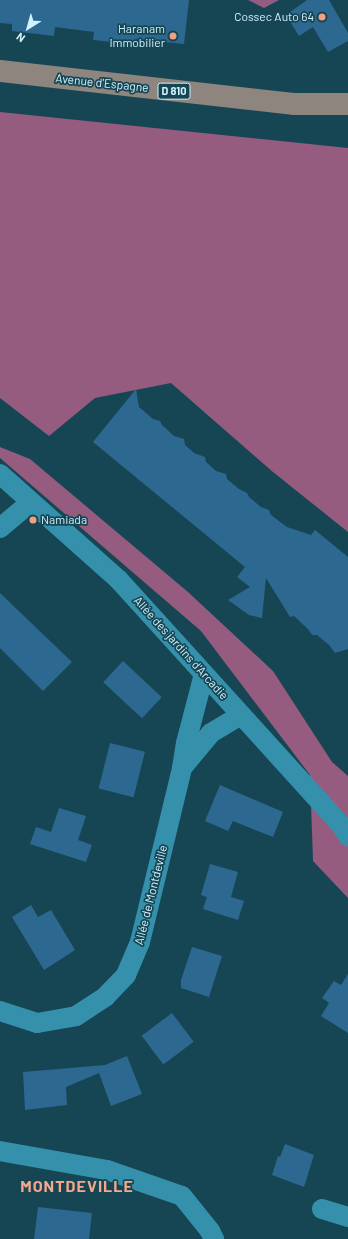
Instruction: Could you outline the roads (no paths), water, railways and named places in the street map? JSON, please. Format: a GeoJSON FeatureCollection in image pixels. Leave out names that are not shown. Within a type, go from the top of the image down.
{"type":"FeatureCollection","features":[{"type":"Feature","properties":{"kind":"main road","name":"Avenue d'Espagne"},"geometry":{"type":"LineString","coordinates":[[0,72],[295,104],[348,104]]}},
{"type":"Feature","properties":{"kind":"street","name":"Allée des jardins d'Arcadie"},"geometry":{"type":"LineString","coordinates":[[0,474],[118,579],[342,826],[348,836]]}},
{"type":"Feature","properties":{"kind":"street"},"geometry":{"type":"LineString","coordinates":[[0,528],[31,502]]}},
{"type":"Feature","properties":{"kind":"street","name":"Allée de Montdeville"},"geometry":{"type":"LineString","coordinates":[[0,1011],[10,1016],[37,1023],[76,1016],[105,997],[126,975],[140,942],[182,768],[186,743],[204,674]]}},
{"type":"Feature","properties":{"kind":"street","name":"Allée de Montdeville"},"geometry":{"type":"LineString","coordinates":[[182,768],[211,733],[242,715]]}},
{"type":"Feature","properties":{"kind":"street"},"geometry":{"type":"LineString","coordinates":[[0,1151],[107,1170],[182,1196],[210,1231],[214,1239]]}},
{"type":"Feature","properties":{"kind":"street"},"geometry":{"type":"LineString","coordinates":[[322,1209],[348,1217]]}},
{"type":"Feature","properties":{"kind":"place","name":"Cossec Auto 64"},"geometry":{"type":"Point","coordinates":[322,17]}},
{"type":"Feature","properties":{"kind":"place","name":"Haranam Immobilier"},"geometry":{"type":"Point","coordinates":[173,36]}},
{"type":"Feature","properties":{"kind":"place","name":"Namiada"},"geometry":{"type":"Point","coordinates":[33,520]}},
{"type":"Feature","properties":{"kind":"district","name":"MONTDEVILLE"},"geometry":{"type":"Point","coordinates":[77,1186]}}]}
